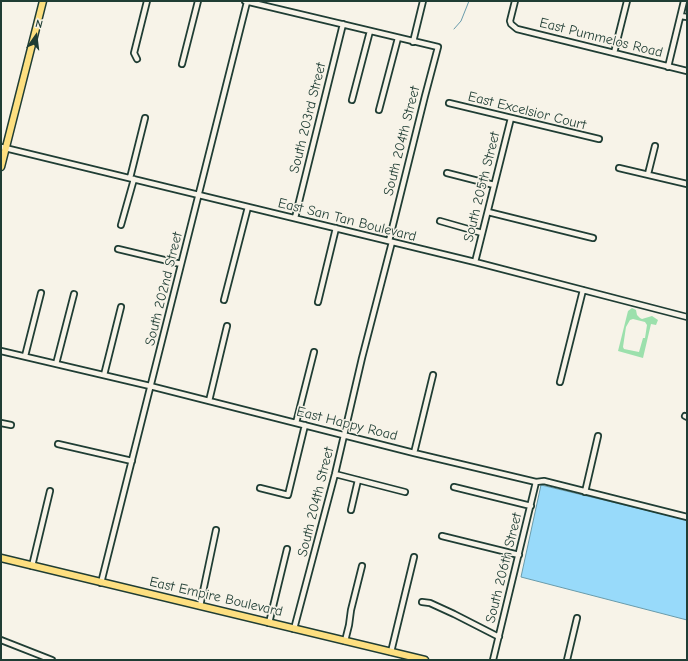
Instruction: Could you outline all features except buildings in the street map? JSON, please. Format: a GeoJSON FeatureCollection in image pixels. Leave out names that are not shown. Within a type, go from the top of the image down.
{"type":"FeatureCollection","features":[{"type":"Feature","properties":{"kind":"main road"},"geometry":{"type":"LineString","coordinates":[[1,167],[3,148],[43,1]]}},
{"type":"Feature","properties":{"kind":"main road","name":"East Empire Boulevard"},"geometry":{"type":"LineString","coordinates":[[1,558],[425,660]]}},
{"type":"Feature","properties":{"kind":"street"},"geometry":{"type":"LineString","coordinates":[[137,59],[134,53],[147,1]]}},
{"type":"Feature","properties":{"kind":"street"},"geometry":{"type":"LineString","coordinates":[[182,64],[198,1]]}},
{"type":"Feature","properties":{"kind":"street"},"geometry":{"type":"LineString","coordinates":[[246,1],[413,42],[423,1]]}},
{"type":"Feature","properties":{"kind":"street","name":"South 202nd Street"},"geometry":{"type":"LineString","coordinates":[[101,583],[199,195],[246,1]]}},
{"type":"Feature","properties":{"kind":"street","name":"East Pummelos Road"},"geometry":{"type":"LineString","coordinates":[[515,1],[510,21],[511,24],[517,29],[687,71]]}},
{"type":"Feature","properties":{"kind":"street"},"geometry":{"type":"LineString","coordinates":[[614,53],[626,2],[621,1]]}},
{"type":"Feature","properties":{"kind":"street"},"geometry":{"type":"LineString","coordinates":[[668,67],[684,1]]}},
{"type":"Feature","properties":{"kind":"street"},"geometry":{"type":"LineString","coordinates":[[681,16],[687,17]]}},
{"type":"Feature","properties":{"kind":"street","name":"South 203rd Street"},"geometry":{"type":"LineString","coordinates":[[295,218],[343,24]]}},
{"type":"Feature","properties":{"kind":"street"},"geometry":{"type":"LineString","coordinates":[[352,100],[370,31]]}},
{"type":"Feature","properties":{"kind":"street"},"geometry":{"type":"LineString","coordinates":[[379,110],[398,38]]}},
{"type":"Feature","properties":{"kind":"street","name":"South 204th Street"},"geometry":{"type":"LineString","coordinates":[[294,629],[335,474],[419,118],[438,47],[413,42]]}},
{"type":"Feature","properties":{"kind":"street","name":"East Excelsior Court"},"geometry":{"type":"LineString","coordinates":[[449,103],[599,140]]}},
{"type":"Feature","properties":{"kind":"street"},"geometry":{"type":"LineString","coordinates":[[121,225],[145,118]]}},
{"type":"Feature","properties":{"kind":"street","name":"South 205th Street"},"geometry":{"type":"LineString","coordinates":[[475,262],[511,118]]}},
{"type":"Feature","properties":{"kind":"street"},"geometry":{"type":"LineString","coordinates":[[648,174],[655,146]]}},
{"type":"Feature","properties":{"kind":"street","name":"East San Tan Boulevard"},"geometry":{"type":"LineString","coordinates":[[3,148],[475,262],[687,317]]}},
{"type":"Feature","properties":{"kind":"street"},"geometry":{"type":"LineString","coordinates":[[619,168],[687,184]]}},
{"type":"Feature","properties":{"kind":"street"},"geometry":{"type":"LineString","coordinates":[[447,174],[494,185]]}},
{"type":"Feature","properties":{"kind":"street"},"geometry":{"type":"LineString","coordinates":[[224,300],[248,207]]}},
{"type":"Feature","properties":{"kind":"street"},"geometry":{"type":"LineString","coordinates":[[488,212],[593,238]]}},
{"type":"Feature","properties":{"kind":"street"},"geometry":{"type":"LineString","coordinates":[[440,221],[482,233]]}},
{"type":"Feature","properties":{"kind":"street"},"geometry":{"type":"LineString","coordinates":[[318,302],[336,228]]}},
{"type":"Feature","properties":{"kind":"street"},"geometry":{"type":"LineString","coordinates":[[118,249],[181,264]]}},
{"type":"Feature","properties":{"kind":"street"},"geometry":{"type":"LineString","coordinates":[[560,382],[583,290]]}},
{"type":"Feature","properties":{"kind":"street"},"geometry":{"type":"LineString","coordinates":[[25,356],[41,293]]}},
{"type":"Feature","properties":{"kind":"street"},"geometry":{"type":"LineString","coordinates":[[56,364],[74,294]]}},
{"type":"Feature","properties":{"kind":"street"},"geometry":{"type":"LineString","coordinates":[[104,375],[121,307]]}},
{"type":"Feature","properties":{"kind":"street"},"geometry":{"type":"LineString","coordinates":[[208,401],[227,326]]}},
{"type":"Feature","properties":{"kind":"street","name":"East Happy Road"},"geometry":{"type":"LineString","coordinates":[[1,351],[150,386],[414,453],[536,482],[544,481],[687,517]]}},
{"type":"Feature","properties":{"kind":"street"},"geometry":{"type":"LineString","coordinates":[[296,423],[314,352]]}},
{"type":"Feature","properties":{"kind":"street"},"geometry":{"type":"LineString","coordinates":[[414,453],[433,375]]}},
{"type":"Feature","properties":{"kind":"street"},"geometry":{"type":"LineString","coordinates":[[1,423],[11,425]]}},
{"type":"Feature","properties":{"kind":"street"},"geometry":{"type":"LineString","coordinates":[[260,488],[288,495],[305,425]]}},
{"type":"Feature","properties":{"kind":"street"},"geometry":{"type":"LineString","coordinates":[[585,492],[598,436]]}},
{"type":"Feature","properties":{"kind":"street"},"geometry":{"type":"LineString","coordinates":[[58,444],[132,461]]}},
{"type":"Feature","properties":{"kind":"street"},"geometry":{"type":"LineString","coordinates":[[335,474],[405,492]]}},
{"type":"Feature","properties":{"kind":"street"},"geometry":{"type":"LineString","coordinates":[[351,510],[358,480]]}},
{"type":"Feature","properties":{"kind":"street","name":"South 206th Street"},"geometry":{"type":"LineString","coordinates":[[493,660],[536,482]]}},
{"type":"Feature","properties":{"kind":"street"},"geometry":{"type":"LineString","coordinates":[[454,487],[531,506]]}},
{"type":"Feature","properties":{"kind":"street"},"geometry":{"type":"LineString","coordinates":[[32,566],[50,492]]}},
{"type":"Feature","properties":{"kind":"street"},"geometry":{"type":"LineString","coordinates":[[200,606],[216,530]]}},
{"type":"Feature","properties":{"kind":"street"},"geometry":{"type":"LineString","coordinates":[[442,536],[519,555]]}},
{"type":"Feature","properties":{"kind":"street"},"geometry":{"type":"LineString","coordinates":[[269,622],[288,549]]}},
{"type":"Feature","properties":{"kind":"street"},"geometry":{"type":"LineString","coordinates":[[391,652],[414,557]]}},
{"type":"Feature","properties":{"kind":"street"},"geometry":{"type":"LineString","coordinates":[[345,641],[362,566]]}},
{"type":"Feature","properties":{"kind":"street"},"geometry":{"type":"LineString","coordinates":[[422,602],[430,603],[499,637]]}},
{"type":"Feature","properties":{"kind":"street"},"geometry":{"type":"LineString","coordinates":[[567,660],[577,618]]}},
{"type":"Feature","properties":{"kind":"street"},"geometry":{"type":"LineString","coordinates":[[1,640],[52,660]]}},
{"type":"Feature","properties":{"kind":"green space"},"geometry":{"type":"Polygon","coordinates":[[[632,308],[636,310],[637,315],[642,319],[652,316],[658,320],[656,325],[651,324],[643,358],[618,351],[628,311],[632,308]],[[633,319],[630,320],[626,327],[624,349],[639,352],[643,338],[645,338],[647,325],[645,322],[633,319]]]}},
{"type":"Feature","properties":{"kind":"water"},"geometry":{"type":"Polygon","coordinates":[[[541,485],[687,520],[687,620],[521,577],[541,485]]]}},
{"type":"Feature","properties":{"kind":"waterway"},"geometry":{"type":"LineString","coordinates":[[454,29],[461,21],[469,1]]}}]}
